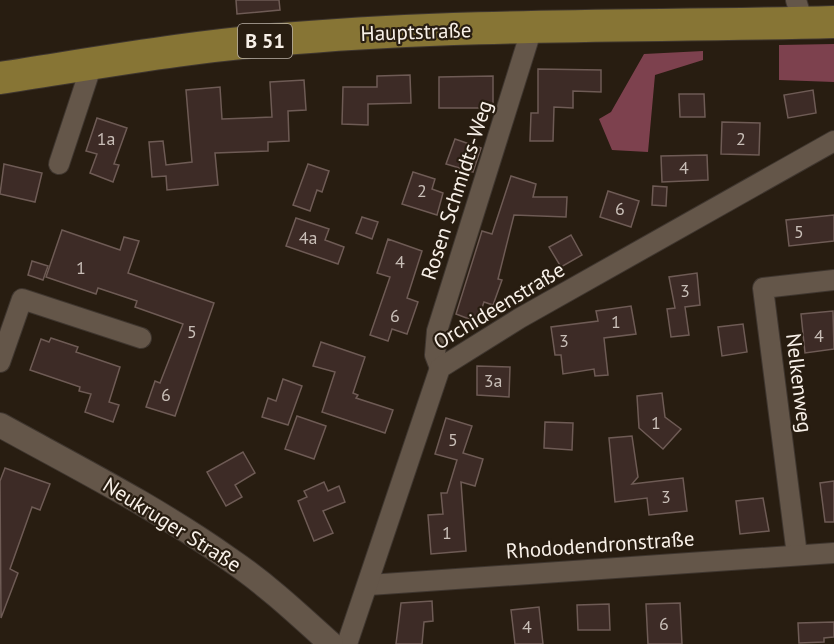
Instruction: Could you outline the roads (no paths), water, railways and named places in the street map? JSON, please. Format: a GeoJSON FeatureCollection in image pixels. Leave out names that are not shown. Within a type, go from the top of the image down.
{"type":"FeatureCollection","features":[{"type":"Feature","properties":{"kind":"main road","name":"Hauptstraße"},"geometry":{"type":"LineString","coordinates":[[0,78],[295,38],[532,28],[800,12],[834,22]]}},
{"type":"Feature","properties":{"kind":"street","name":"Rosen Schmidts-Weg"},"geometry":{"type":"LineString","coordinates":[[440,368],[435,355],[437,331],[532,28]]}},
{"type":"Feature","properties":{"kind":"street"},"geometry":{"type":"LineString","coordinates":[[59,164],[92,64]]}},
{"type":"Feature","properties":{"kind":"street","name":"Orchideenstraße"},"geometry":{"type":"LineString","coordinates":[[347,644],[369,585],[440,368],[520,318],[834,141]]}},
{"type":"Feature","properties":{"kind":"street","name":"Nelkenweg"},"geometry":{"type":"LineString","coordinates":[[797,555],[762,288],[834,280]]}},
{"type":"Feature","properties":{"kind":"street"},"geometry":{"type":"LineString","coordinates":[[0,362],[22,299],[141,338]]}},
{"type":"Feature","properties":{"kind":"street","name":"Neukruger Straße"},"geometry":{"type":"LineString","coordinates":[[0,425],[151,508],[229,558],[289,605],[331,644]]}},
{"type":"Feature","properties":{"kind":"street","name":"Rhododendronstraße"},"geometry":{"type":"LineString","coordinates":[[369,585],[834,553]]}}]}
